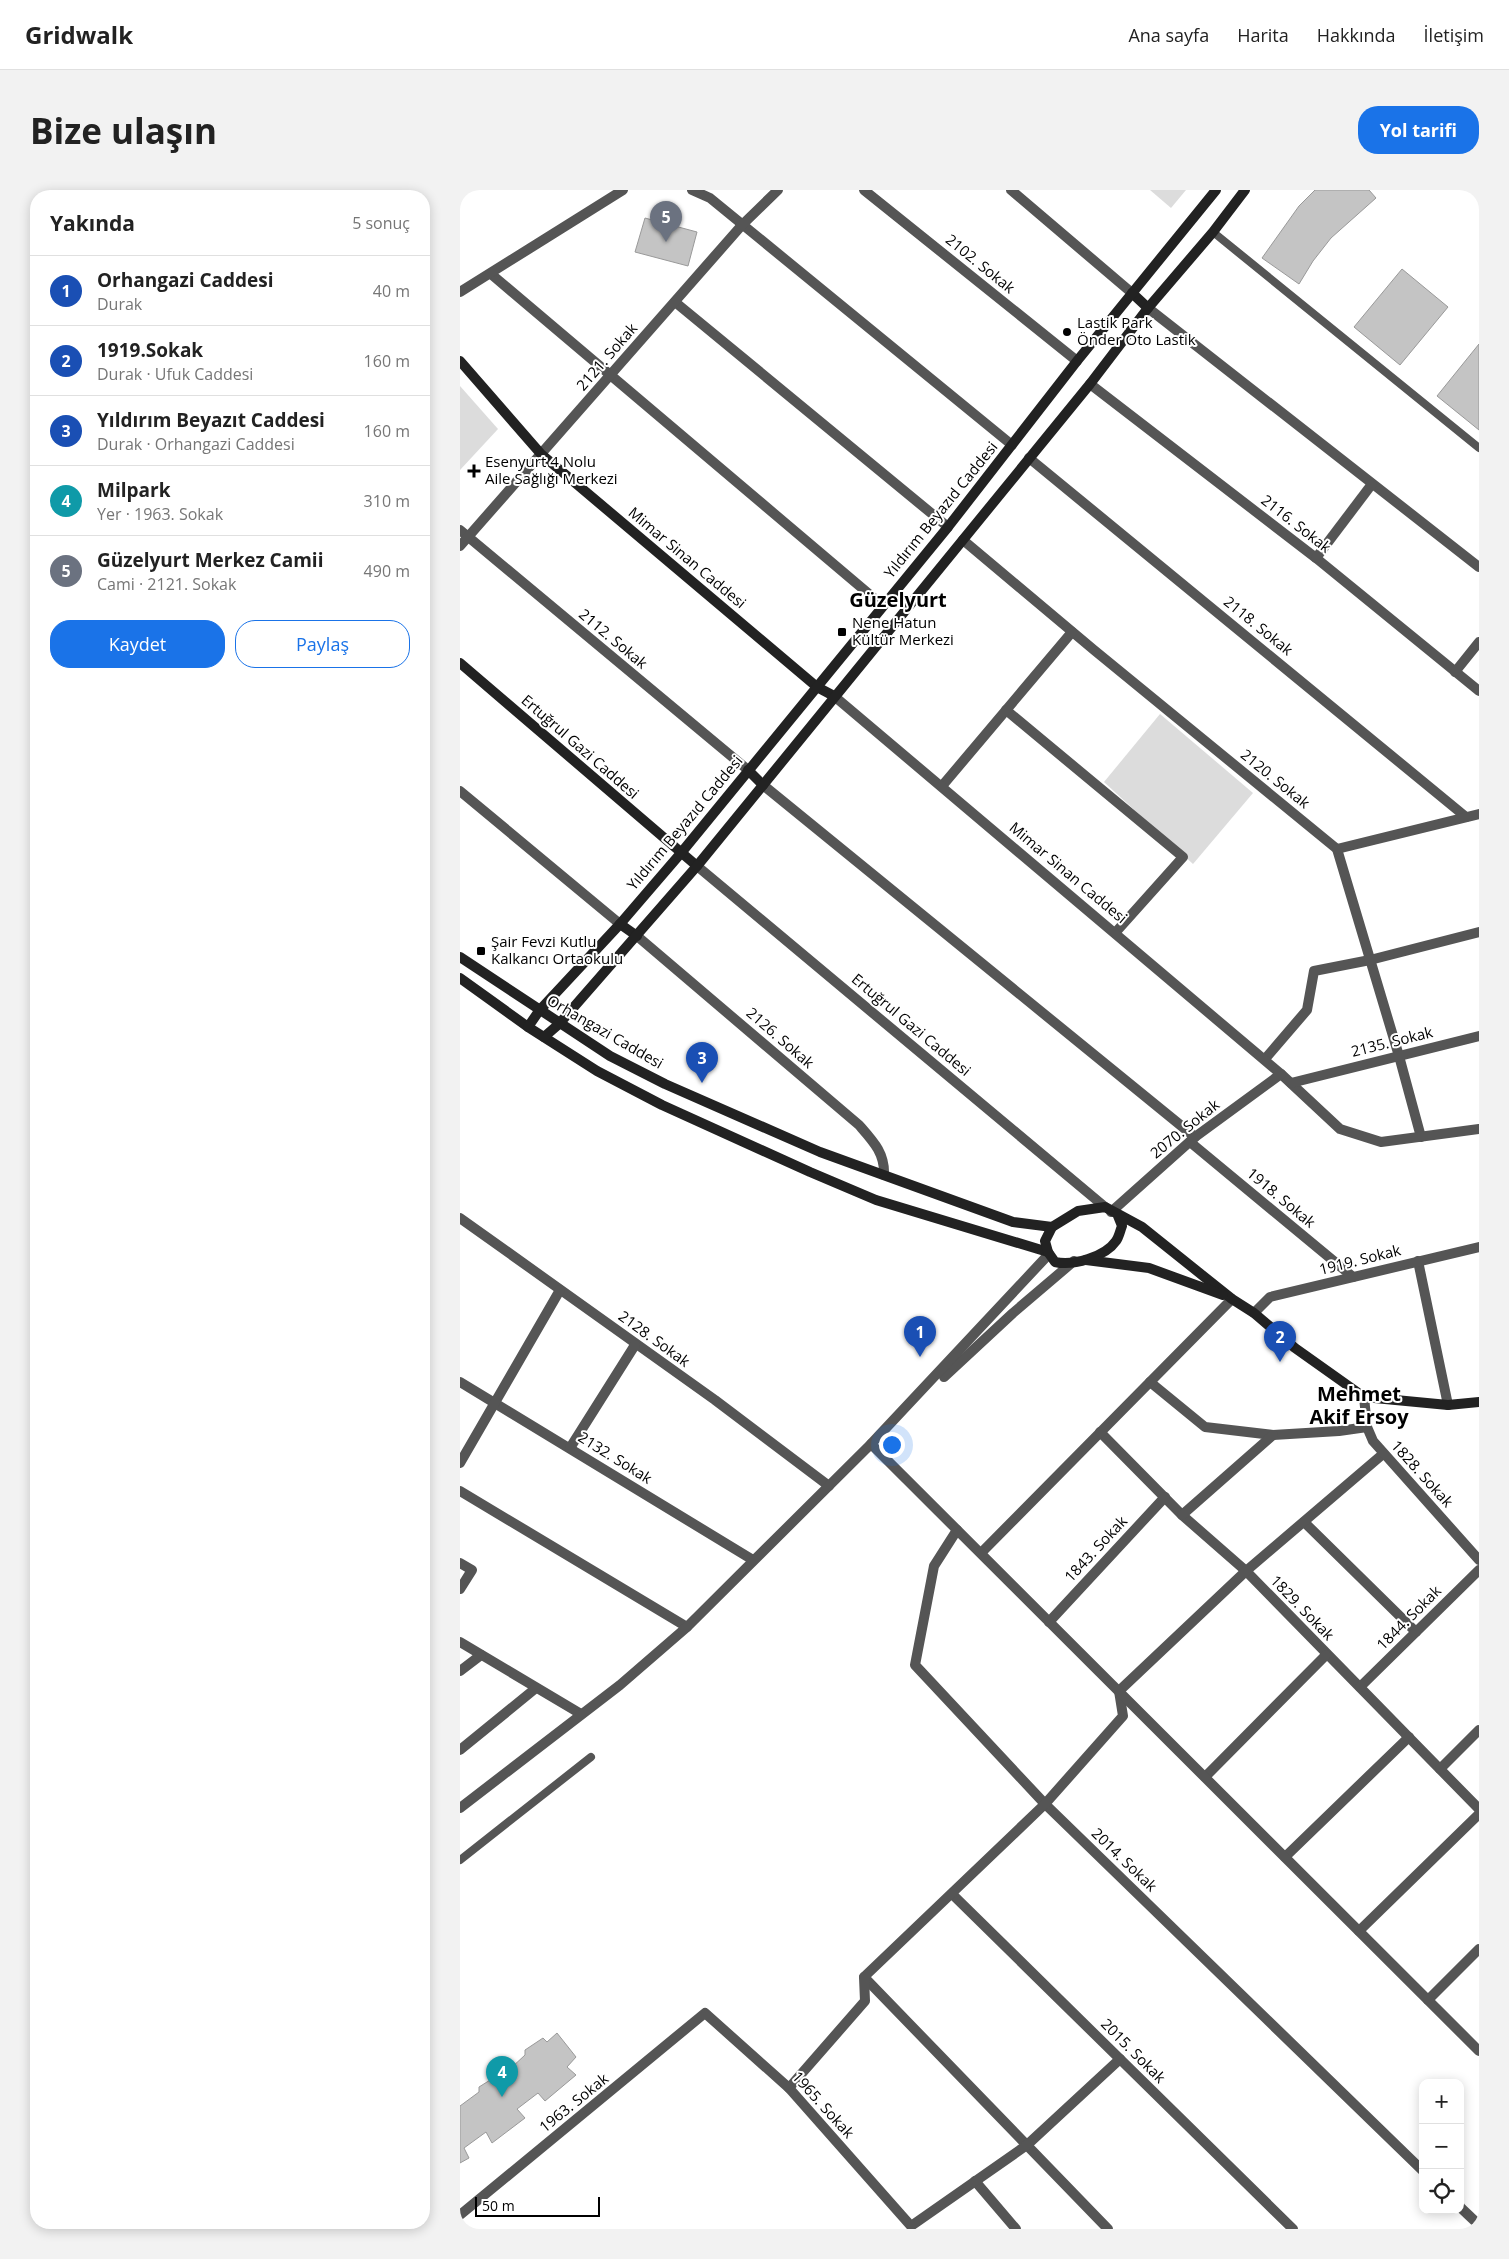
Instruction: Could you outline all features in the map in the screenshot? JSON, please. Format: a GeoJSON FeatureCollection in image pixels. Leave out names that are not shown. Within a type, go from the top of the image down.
{"type":"FeatureCollection","features":[{"type":"Feature","properties":{"kind":"main road","name":"Yıldırım Beyazıd Caddesi"},"geometry":{"type":"LineString","coordinates":[[528,1027],[539,1011],[620,924],[681,853],[882,605],[948,527],[1077,361],[1216,190]]}},
{"type":"Feature","properties":{"kind":"main road"},"geometry":{"type":"LineString","coordinates":[[544,1037],[559,1024],[697,866],[1090,384],[1148,308],[1213,232],[1245,190]]}},
{"type":"Feature","properties":{"kind":"main road"},"geometry":{"type":"LineString","coordinates":[[1132,293],[1148,308]]}},
{"type":"Feature","properties":{"kind":"main road","name":"Mimar Sinan Caddesi"},"geometry":{"type":"LineString","coordinates":[[460,360],[541,454],[817,687],[834,696]]}},
{"type":"Feature","properties":{"kind":"main road"},"geometry":{"type":"LineString","coordinates":[[948,527],[963,540]]}},
{"type":"Feature","properties":{"kind":"main road","name":"Ertuğrul Gazi Caddesi"},"geometry":{"type":"LineString","coordinates":[[460,663],[697,866]]}},
{"type":"Feature","properties":{"kind":"main road"},"geometry":{"type":"LineString","coordinates":[[748,770],[763,785]]}},
{"type":"Feature","properties":{"kind":"main road"},"geometry":{"type":"LineString","coordinates":[[620,924],[637,936]]}},
{"type":"Feature","properties":{"kind":"main road","name":"Orhangazi Caddesi"},"geometry":{"type":"LineString","coordinates":[[460,957],[539,1011],[610,1056],[665,1084],[820,1152],[1013,1222],[1052,1227]]}},
{"type":"Feature","properties":{"kind":"main road"},"geometry":{"type":"LineString","coordinates":[[460,978],[528,1027],[598,1072],[662,1104],[876,1200],[1048,1253]]}},
{"type":"Feature","properties":{"kind":"main road"},"geometry":{"type":"LineString","coordinates":[[1232,1299],[1149,1268],[1078,1261],[1054,1262],[1048,1253],[1045,1241],[1046,1234],[1052,1227],[1078,1211],[1111,1212],[1142,1227],[1232,1299],[1254,1313],[1295,1348],[1364,1397],[1448,1405],[1477,1404]]}},
{"type":"Feature","properties":{"kind":"main road"},"geometry":{"type":"LineString","coordinates":[[1078,1261],[1108,1249],[1116,1240],[1122,1226],[1111,1212]]}},
{"type":"Feature","properties":{"kind":"street"},"geometry":{"type":"LineString","coordinates":[[460,292],[622,190]]}},
{"type":"Feature","properties":{"kind":"street"},"geometry":{"type":"LineString","coordinates":[[692,190],[710,198],[1012,445]]}},
{"type":"Feature","properties":{"kind":"street","name":"2121. Sokak"},"geometry":{"type":"LineString","coordinates":[[460,546],[464,534],[541,454],[742,225],[778,190]]}},
{"type":"Feature","properties":{"kind":"street","name":"2102. Sokak"},"geometry":{"type":"LineString","coordinates":[[864,190],[1077,361]]}},
{"type":"Feature","properties":{"kind":"street"},"geometry":{"type":"LineString","coordinates":[[1011,190],[1132,293]]}},
{"type":"Feature","properties":{"kind":"street"},"geometry":{"type":"LineString","coordinates":[[491,274],[882,605]]}},
{"type":"Feature","properties":{"kind":"street"},"geometry":{"type":"LineString","coordinates":[[675,302],[948,527]]}},
{"type":"Feature","properties":{"kind":"street"},"geometry":{"type":"LineString","coordinates":[[1148,308],[1479,567]]}},
{"type":"Feature","properties":{"kind":"street","name":"2116. Sokak"},"geometry":{"type":"LineString","coordinates":[[1090,384],[1316,558],[1479,691]]}},
{"type":"Feature","properties":{"kind":"street","name":"2118. Sokak"},"geometry":{"type":"LineString","coordinates":[[1029,458],[1466,817]]}},
{"type":"Feature","properties":{"kind":"street"},"geometry":{"type":"LineString","coordinates":[[1316,558],[1372,484]]}},
{"type":"Feature","properties":{"kind":"street","name":"2112. Sokak"},"geometry":{"type":"LineString","coordinates":[[464,534],[748,770]]}},
{"type":"Feature","properties":{"kind":"street","name":"2120. Sokak"},"geometry":{"type":"LineString","coordinates":[[963,540],[1337,849]]}},
{"type":"Feature","properties":{"kind":"street"},"geometry":{"type":"LineString","coordinates":[[942,786],[1072,632]]}},
{"type":"Feature","properties":{"kind":"street"},"geometry":{"type":"LineString","coordinates":[[1455,672],[1479,642]]}},
{"type":"Feature","properties":{"kind":"street","name":"Mimar Sinan Caddesi"},"geometry":{"type":"LineString","coordinates":[[834,696],[1265,1059],[1340,1129],[1381,1142],[1479,1129]]}},
{"type":"Feature","properties":{"kind":"street"},"geometry":{"type":"LineString","coordinates":[[1006,710],[1183,857],[1115,933]]}},
{"type":"Feature","properties":{"kind":"street","name":"1918. Sokak"},"geometry":{"type":"LineString","coordinates":[[763,785],[1193,1140],[1353,1277]]}},
{"type":"Feature","properties":{"kind":"street"},"geometry":{"type":"LineString","coordinates":[[460,791],[620,924]]}},
{"type":"Feature","properties":{"kind":"street"},"geometry":{"type":"LineString","coordinates":[[1421,1137],[1400,1056],[1337,849],[1479,814]]}},
{"type":"Feature","properties":{"kind":"street","name":"Ertuğrul Gazi Caddesi"},"geometry":{"type":"LineString","coordinates":[[697,866],[1111,1212]]}},
{"type":"Feature","properties":{"kind":"street"},"geometry":{"type":"LineString","coordinates":[[1265,1059],[1307,1010],[1314,971],[1370,960],[1479,932]]}},
{"type":"Feature","properties":{"kind":"street","name":"2126. Sokak"},"geometry":{"type":"LineString","coordinates":[[637,936],[859,1125],[878,1150],[884,1163],[884,1175]]}},
{"type":"Feature","properties":{"kind":"street","name":"2135. Sokak"},"geometry":{"type":"LineString","coordinates":[[1291,1083],[1479,1036]]}},
{"type":"Feature","properties":{"kind":"street","name":"2070. Sokak"},"geometry":{"type":"LineString","coordinates":[[1111,1212],[1193,1140],[1281,1074]]}},
{"type":"Feature","properties":{"kind":"street","name":"2128. Sokak"},"geometry":{"type":"LineString","coordinates":[[461,1221],[715,1400],[829,1486]]}},
{"type":"Feature","properties":{"kind":"street","name":"1919. Sokak"},"geometry":{"type":"LineString","coordinates":[[1254,1313],[1270,1297],[1479,1247]]}},
{"type":"Feature","properties":{"kind":"street"},"geometry":{"type":"LineString","coordinates":[[460,1808],[620,1685],[687,1627],[871,1444],[1048,1253]]}},
{"type":"Feature","properties":{"kind":"street"},"geometry":{"type":"LineString","coordinates":[[871,1444],[1013,1313],[1078,1261]]}},
{"type":"Feature","properties":{"kind":"street"},"geometry":{"type":"LineString","coordinates":[[1418,1261],[1448,1405]]}},
{"type":"Feature","properties":{"kind":"street"},"geometry":{"type":"LineString","coordinates":[[460,1463],[560,1290]]}},
{"type":"Feature","properties":{"kind":"street"},"geometry":{"type":"LineString","coordinates":[[980,1553],[1232,1299]]}},
{"type":"Feature","properties":{"kind":"street"},"geometry":{"type":"LineString","coordinates":[[570,1448],[635,1345]]}},
{"type":"Feature","properties":{"kind":"street","name":"2132. Sokak"},"geometry":{"type":"LineString","coordinates":[[460,1382],[753,1560]]}},
{"type":"Feature","properties":{"kind":"street"},"geometry":{"type":"LineString","coordinates":[[1150,1382],[1205,1427],[1273,1434],[1339,1431],[1367,1427]]}},
{"type":"Feature","properties":{"kind":"street","name":"1828. Sokak"},"geometry":{"type":"LineString","coordinates":[[1364,1397],[1367,1427],[1372,1441],[1479,1560]]}},
{"type":"Feature","properties":{"kind":"street","name":"1829. Sokak"},"geometry":{"type":"LineString","coordinates":[[1100,1432],[1182,1515],[1246,1571],[1326,1655],[1360,1687],[1479,1809]]}},
{"type":"Feature","properties":{"kind":"street"},"geometry":{"type":"LineString","coordinates":[[1182,1515],[1273,1434]]}},
{"type":"Feature","properties":{"kind":"street"},"geometry":{"type":"LineString","coordinates":[[871,1444],[1479,2051]]}},
{"type":"Feature","properties":{"kind":"street"},"geometry":{"type":"LineString","coordinates":[[1119,1691],[1246,1571],[1383,1454]]}},
{"type":"Feature","properties":{"kind":"street"},"geometry":{"type":"LineString","coordinates":[[460,1491],[687,1627]]}},
{"type":"Feature","properties":{"kind":"street","name":"1843. Sokak"},"geometry":{"type":"LineString","coordinates":[[1049,1622],[1165,1497]]}},
{"type":"Feature","properties":{"kind":"street"},"geometry":{"type":"LineString","coordinates":[[1304,1522],[1416,1632]]}},
{"type":"Feature","properties":{"kind":"street","name":"2014. Sokak"},"geometry":{"type":"LineString","coordinates":[[958,1530],[934,1566],[915,1665],[1045,1804],[1422,2169]]}},
{"type":"Feature","properties":{"kind":"street"},"geometry":{"type":"LineString","coordinates":[[460,1563],[472,1570],[460,1589]]}},
{"type":"Feature","properties":{"kind":"street","name":"1844. Sokak"},"geometry":{"type":"LineString","coordinates":[[1360,1687],[1479,1570]]}},
{"type":"Feature","properties":{"kind":"street"},"geometry":{"type":"LineString","coordinates":[[460,1642],[581,1714]]}},
{"type":"Feature","properties":{"kind":"street"},"geometry":{"type":"LineString","coordinates":[[460,1671],[481,1655]]}},
{"type":"Feature","properties":{"kind":"street"},"geometry":{"type":"LineString","coordinates":[[1205,1777],[1326,1655]]}},
{"type":"Feature","properties":{"kind":"street"},"geometry":{"type":"LineString","coordinates":[[460,1750],[536,1688]]}},
{"type":"Feature","properties":{"kind":"street"},"geometry":{"type":"LineString","coordinates":[[789,2088],[865,2001],[864,1976],[1045,1804],[1123,1716],[1119,1691]]}},
{"type":"Feature","properties":{"kind":"street"},"geometry":{"type":"LineString","coordinates":[[1440,1768],[1479,1730]]}},
{"type":"Feature","properties":{"kind":"street"},"geometry":{"type":"LineString","coordinates":[[1285,1857],[1409,1737]]}},
{"type":"Feature","properties":{"kind":"street"},"geometry":{"type":"LineString","coordinates":[[1359,1931],[1479,1814]]}},
{"type":"Feature","properties":{"kind":"street","name":"2015. Sokak"},"geometry":{"type":"LineString","coordinates":[[952,1894],[1293,2229]]}},
{"type":"Feature","properties":{"kind":"street"},"geometry":{"type":"LineString","coordinates":[[1428,2000],[1479,1949]]}},
{"type":"Feature","properties":{"kind":"street"},"geometry":{"type":"LineString","coordinates":[[864,1976],[1108,2229]]}},
{"type":"Feature","properties":{"kind":"street","name":"1965. Sokak"},"geometry":{"type":"LineString","coordinates":[[705,2013],[789,2088],[911,2228]]}},
{"type":"Feature","properties":{"kind":"street","name":"1963. Sokak"},"geometry":{"type":"LineString","coordinates":[[460,2215],[705,2013]]}},
{"type":"Feature","properties":{"kind":"street"},"geometry":{"type":"LineString","coordinates":[[911,2228],[1027,2145],[1120,2059]]}},
{"type":"Feature","properties":{"kind":"street"},"geometry":{"type":"LineString","coordinates":[[975,2181],[1016,2229]]}},
{"type":"Feature","properties":{"kind":"street"},"geometry":{"type":"LineString","coordinates":[[1464,2211],[1479,2225]]}},
{"type":"Feature","properties":{"kind":"lane"},"geometry":{"type":"LineString","coordinates":[[1213,232],[1479,448]]}},
{"type":"Feature","properties":{"kind":"lane"},"geometry":{"type":"LineString","coordinates":[[460,1860],[591,1757]]}},
{"type":"Feature","properties":{"kind":"shaded area"},"geometry":{"type":"Polygon","coordinates":[[[1150,190],[1186,190],[1171,208],[1150,190]]]}},
{"type":"Feature","properties":{"kind":"shaded area"},"geometry":{"type":"Polygon","coordinates":[[[460,386],[498,429],[460,470],[460,386]]]}},
{"type":"Feature","properties":{"kind":"shaded area"},"geometry":{"type":"Polygon","coordinates":[[[1160,714],[1253,793],[1193,864],[1104,782],[1160,714]]]}},
{"type":"Feature","properties":{"kind":"building"},"geometry":{"type":"Polygon","coordinates":[[[1315,190],[1369,190],[1376,198],[1331,238],[1313,261],[1299,284],[1262,258],[1299,206],[1315,190]]]}},
{"type":"Feature","properties":{"kind":"building"},"geometry":{"type":"Polygon","coordinates":[[[645,218],[697,232],[688,266],[635,252],[645,218]]]}},
{"type":"Feature","properties":{"kind":"building"},"geometry":{"type":"Polygon","coordinates":[[[1402,269],[1448,307],[1400,365],[1354,327],[1402,269]]]}},
{"type":"Feature","properties":{"kind":"building"},"geometry":{"type":"Polygon","coordinates":[[[1479,344],[1479,430],[1437,396],[1479,344]]]}},
{"type":"Feature","properties":{"kind":"building"},"geometry":{"type":"Polygon","coordinates":[[[557,2033],[576,2057],[567,2067],[576,2075],[545,2101],[538,2093],[517,2109],[525,2118],[492,2143],[486,2132],[464,2148],[469,2158],[460,2163],[460,2106],[479,2092],[479,2087],[495,2077],[496,2082],[525,2055],[525,2050],[543,2038],[547,2042],[557,2033]]]}},
{"type":"Feature","properties":{"kind":"place","name":"Güzelyurt Merkez Camii"},"geometry":{"type":"Point","coordinates":[666,242]}},
{"type":"Feature","properties":{"kind":"place","name":"Lastik Park Önder Oto Lastik"},"geometry":{"type":"Point","coordinates":[1067,332]}},
{"type":"Feature","properties":{"kind":"place","name":"Esenyurt 4 Nolu Aile Sağlığı Merkezi"},"geometry":{"type":"Point","coordinates":[474,471]}},
{"type":"Feature","properties":{"kind":"place","name":"Nene Hatun Kültür Merkezi"},"geometry":{"type":"Point","coordinates":[842,632]}},
{"type":"Feature","properties":{"kind":"place","name":"Şair Fevzi Kutlu Kalkancı Ortaokulu"},"geometry":{"type":"Point","coordinates":[481,951]}},
{"type":"Feature","properties":{"kind":"place","name":"Yıldırım Beyazıt Caddesi"},"geometry":{"type":"Point","coordinates":[702,1083]}},
{"type":"Feature","properties":{"kind":"place","name":"Orhangazi Caddesi"},"geometry":{"type":"Point","coordinates":[920,1357]}},
{"type":"Feature","properties":{"kind":"place","name":"1919.Sokak"},"geometry":{"type":"Point","coordinates":[1280,1362]}},
{"type":"Feature","properties":{"kind":"place","name":"Milpark"},"geometry":{"type":"Point","coordinates":[502,2097]}},
{"type":"Feature","properties":{"kind":"district","name":"Güzelyurt"},"geometry":{"type":"Point","coordinates":[898,600]}},
{"type":"Feature","properties":{"kind":"district","name":"Mehmet Akif Ersoy"},"geometry":{"type":"Point","coordinates":[1359,1406]}}]}
